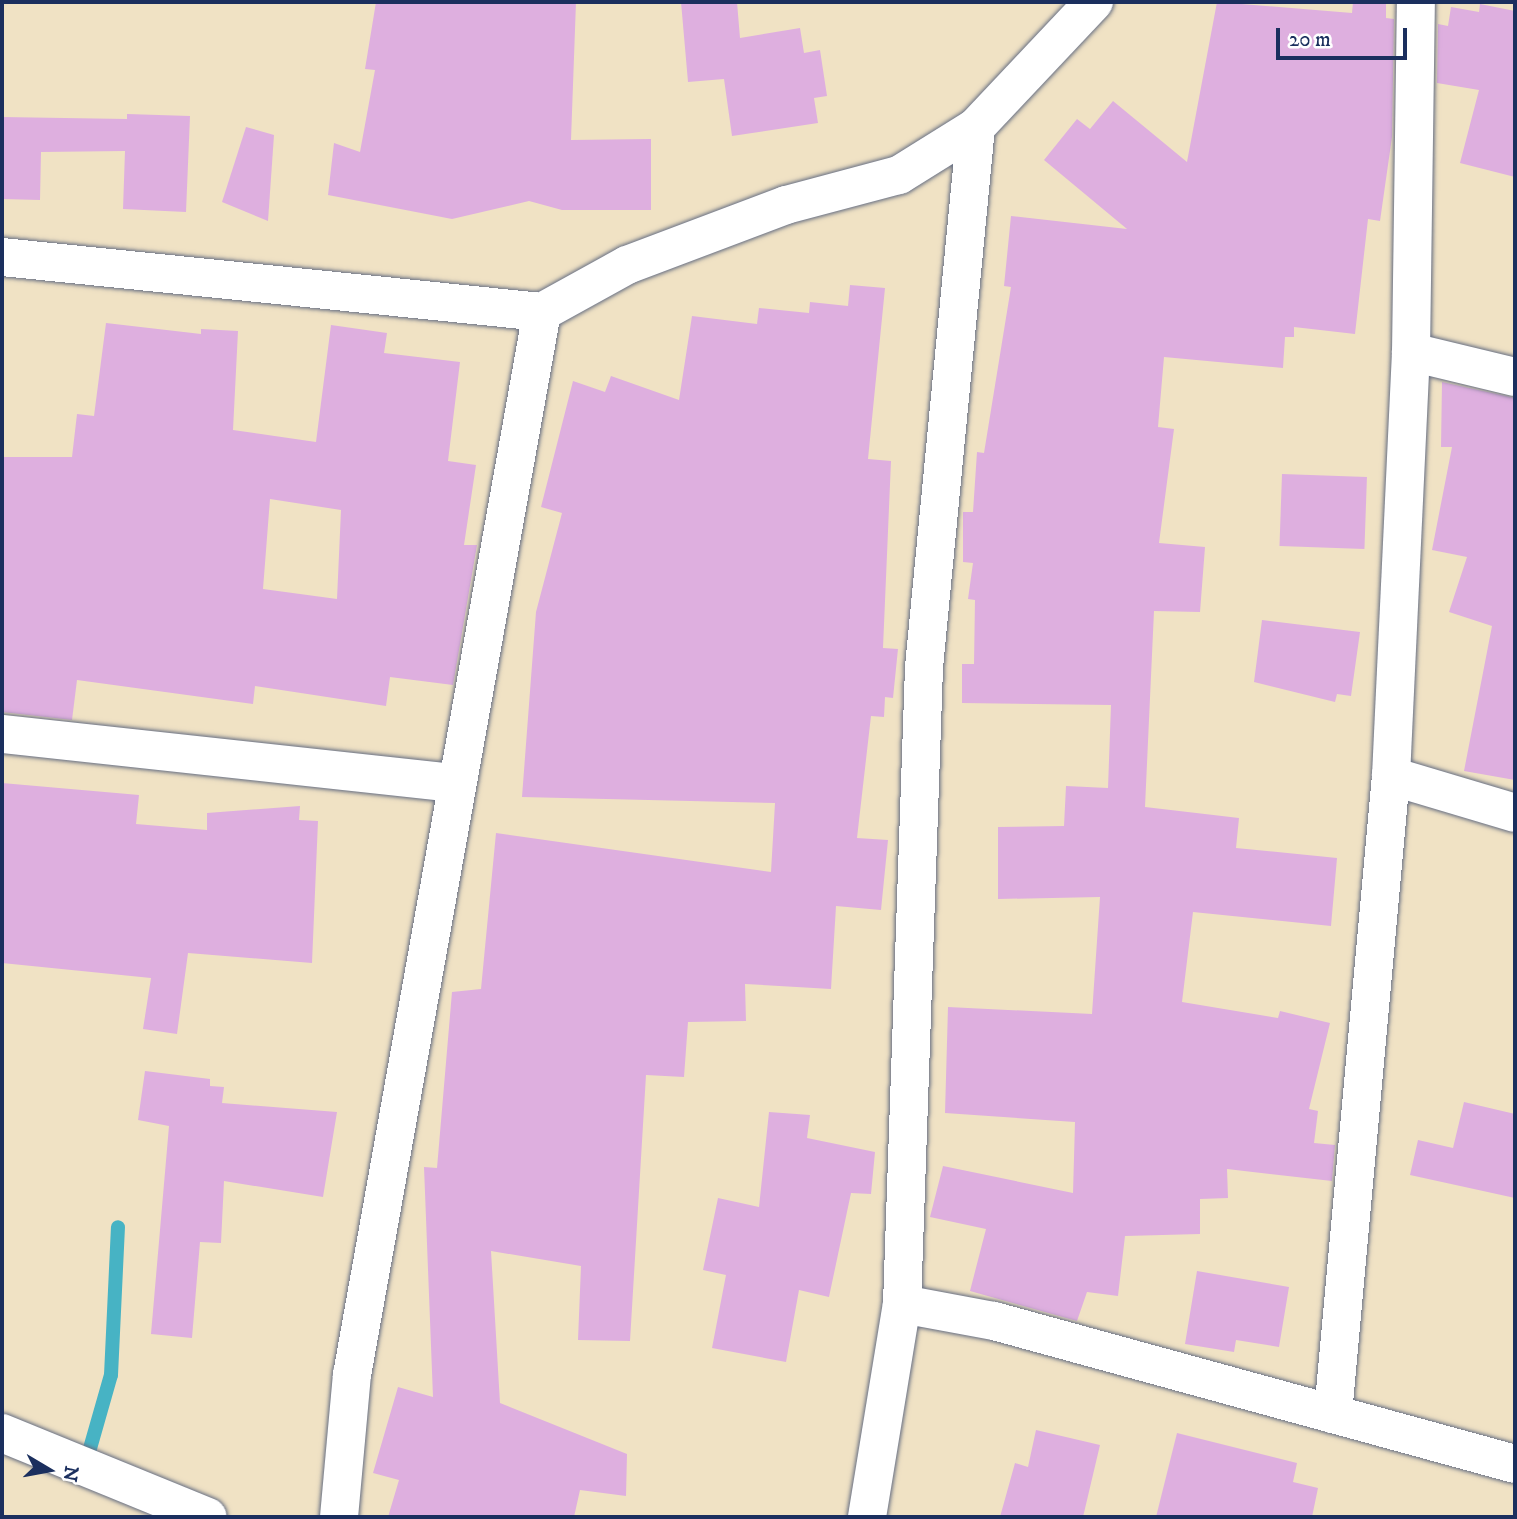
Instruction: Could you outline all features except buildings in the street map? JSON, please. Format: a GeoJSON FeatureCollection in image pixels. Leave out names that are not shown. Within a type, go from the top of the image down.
{"type":"FeatureCollection","features":[{"type":"Feature","properties":{"kind":"street"},"geometry":{"type":"LineString","coordinates":[[2,257],[542,312],[627,265],[786,205],[899,175],[976,127],[1094,2]]}},
{"type":"Feature","properties":{"kind":"street"},"geometry":{"type":"LineString","coordinates":[[1333,1414],[1391,776],[1411,352],[1416,2]]}},
{"type":"Feature","properties":{"kind":"street"},"geometry":{"type":"LineString","coordinates":[[867,1517],[902,1304],[924,667],[976,127]]}},
{"type":"Feature","properties":{"kind":"street"},"geometry":{"type":"LineString","coordinates":[[339,1517],[352,1375],[454,783],[542,312]]}},
{"type":"Feature","properties":{"kind":"street"},"geometry":{"type":"LineString","coordinates":[[1411,352],[1515,377]]}},
{"type":"Feature","properties":{"kind":"street"},"geometry":{"type":"LineString","coordinates":[[2,734],[454,783]]}},
{"type":"Feature","properties":{"kind":"street"},"geometry":{"type":"LineString","coordinates":[[1391,776],[1515,813]]}},
{"type":"Feature","properties":{"kind":"street"},"geometry":{"type":"LineString","coordinates":[[902,1304],[994,1321],[1515,1464]]}},
{"type":"Feature","properties":{"kind":"street"},"geometry":{"type":"LineString","coordinates":[[2,1433],[208,1517]]}},
{"type":"Feature","properties":{"kind":"waterway"},"geometry":{"type":"LineString","coordinates":[[87,1459],[111,1375],[118,1227]]}}]}
